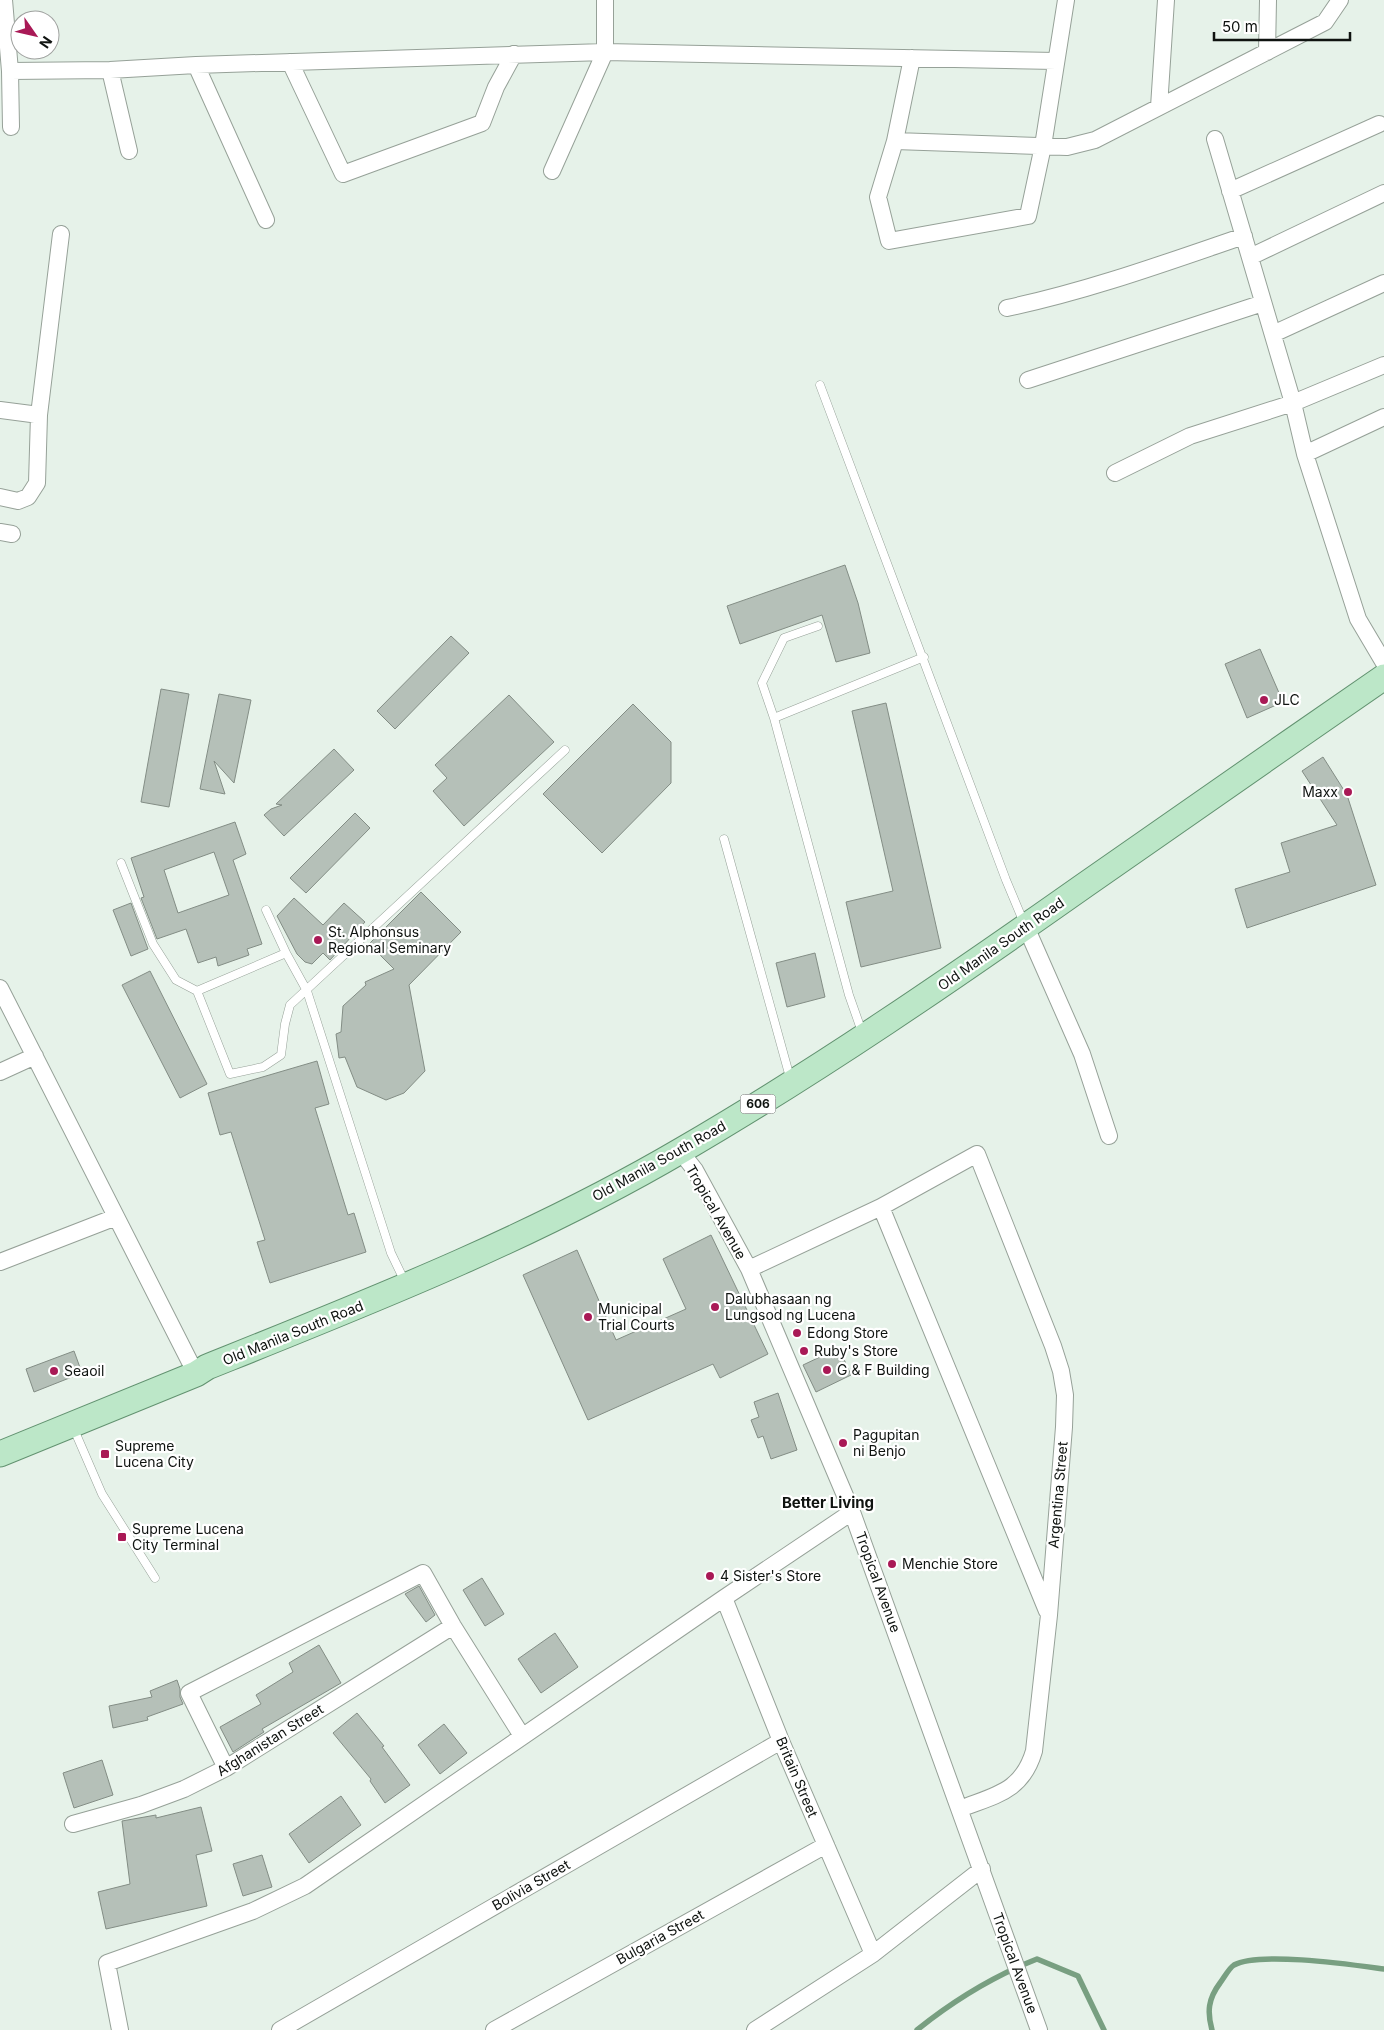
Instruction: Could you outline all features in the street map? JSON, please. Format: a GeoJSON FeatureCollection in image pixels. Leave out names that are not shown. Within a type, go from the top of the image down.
{"type":"FeatureCollection","features":[{"type":"Feature","properties":{"kind":"main road","name":"Old Manila South Road"},"geometry":{"type":"LineString","coordinates":[[0,1454],[44,1438],[72,1424],[196,1374],[207,1367],[406,1286],[548,1222],[680,1151],[792,1083],[988,954],[1384,677]]}},
{"type":"Feature","properties":{"kind":"street"},"geometry":{"type":"LineString","coordinates":[[4,0],[10,71],[11,128]]}},
{"type":"Feature","properties":{"kind":"street"},"geometry":{"type":"LineString","coordinates":[[552,172],[605,52],[605,0]]}},
{"type":"Feature","properties":{"kind":"street"},"geometry":{"type":"LineString","coordinates":[[912,58],[896,141],[878,197],[889,241],[1028,216],[1043,146],[1066,0]]}},
{"type":"Feature","properties":{"kind":"street"},"geometry":{"type":"LineString","coordinates":[[1159,108],[1166,0]]}},
{"type":"Feature","properties":{"kind":"street"},"geometry":{"type":"LineString","coordinates":[[1267,52],[1268,0]]}},
{"type":"Feature","properties":{"kind":"street"},"geometry":{"type":"LineString","coordinates":[[896,141],[1067,147],[1095,140],[1325,22],[1340,0]]}},
{"type":"Feature","properties":{"kind":"street"},"geometry":{"type":"LineString","coordinates":[[10,71],[110,70],[196,65],[605,52],[1056,61]]}},
{"type":"Feature","properties":{"kind":"street"},"geometry":{"type":"LineString","coordinates":[[290,62],[343,174],[482,123],[496,87],[514,54]]}},
{"type":"Feature","properties":{"kind":"street"},"geometry":{"type":"LineString","coordinates":[[196,65],[266,220]]}},
{"type":"Feature","properties":{"kind":"street"},"geometry":{"type":"LineString","coordinates":[[110,70],[129,151]]}},
{"type":"Feature","properties":{"kind":"street"},"geometry":{"type":"LineString","coordinates":[[1230,191],[1379,124]]}},
{"type":"Feature","properties":{"kind":"street"},"geometry":{"type":"LineString","coordinates":[[1215,139],[1293,403],[1306,454],[1358,619],[1384,663]]}},
{"type":"Feature","properties":{"kind":"street"},"geometry":{"type":"LineString","coordinates":[[1250,256],[1384,194]]}},
{"type":"Feature","properties":{"kind":"street"},"geometry":{"type":"LineString","coordinates":[[0,497],[18,501],[28,497],[37,484],[39,415],[61,234]]}},
{"type":"Feature","properties":{"kind":"street"},"geometry":{"type":"LineString","coordinates":[[1007,308],[1101,285],[1244,236]]}},
{"type":"Feature","properties":{"kind":"street"},"geometry":{"type":"LineString","coordinates":[[1273,334],[1384,283]]}},
{"type":"Feature","properties":{"kind":"street"},"geometry":{"type":"LineString","coordinates":[[1028,380],[1263,303]]}},
{"type":"Feature","properties":{"kind":"street"},"geometry":{"type":"LineString","coordinates":[[1115,473],[1190,436],[1293,403],[1384,365]]}},
{"type":"Feature","properties":{"kind":"street"},"geometry":{"type":"LineString","coordinates":[[0,410],[39,415]]}},
{"type":"Feature","properties":{"kind":"street"},"geometry":{"type":"LineString","coordinates":[[1306,454],[1384,417]]}},
{"type":"Feature","properties":{"kind":"street"},"geometry":{"type":"LineString","coordinates":[[1026,927],[1082,1054],[1109,1136]]}},
{"type":"Feature","properties":{"kind":"street"},"geometry":{"type":"LineString","coordinates":[[0,988],[196,1374]]}},
{"type":"Feature","properties":{"kind":"street"},"geometry":{"type":"LineString","coordinates":[[0,1072],[35,1056]]}},
{"type":"Feature","properties":{"kind":"street","name":"Tropical Avenue"},"geometry":{"type":"LineString","coordinates":[[680,1151],[695,1170],[749,1269],[852,1512],[1039,2030]]}},
{"type":"Feature","properties":{"kind":"street","name":"Argentina Street"},"geometry":{"type":"LineString","coordinates":[[880,1207],[977,1154],[1061,1370],[1064,1395],[1064,1427],[1049,1615],[1034,1751],[1030,1766],[1009,1790],[960,1809]]}},
{"type":"Feature","properties":{"kind":"street"},"geometry":{"type":"LineString","coordinates":[[749,1269],[880,1207],[1049,1615]]}},
{"type":"Feature","properties":{"kind":"street"},"geometry":{"type":"LineString","coordinates":[[0,1262],[116,1217]]}},
{"type":"Feature","properties":{"kind":"street"},"geometry":{"type":"LineString","coordinates":[[120,2030],[106,1963],[253,1911],[305,1886],[852,1512]]}},
{"type":"Feature","properties":{"kind":"street"},"geometry":{"type":"LineString","coordinates":[[226,1768],[189,1693],[423,1573],[453,1626],[522,1736]]}},
{"type":"Feature","properties":{"kind":"street","name":"Britain Street"},"geometry":{"type":"LineString","coordinates":[[724,1598],[781,1741],[873,1954]]}},
{"type":"Feature","properties":{"kind":"street","name":"Afghanistan Street"},"geometry":{"type":"LineString","coordinates":[[73,1824],[184,1790],[226,1768],[453,1626]]}},
{"type":"Feature","properties":{"kind":"street","name":"Bolivia Street"},"geometry":{"type":"LineString","coordinates":[[280,2030],[781,1741]]}},
{"type":"Feature","properties":{"kind":"street","name":"Bulgaria Street"},"geometry":{"type":"LineString","coordinates":[[494,2030],[826,1845]]}},
{"type":"Feature","properties":{"kind":"street"},"geometry":{"type":"LineString","coordinates":[[755,2030],[873,1954],[982,1869]]}},
{"type":"Feature","properties":{"kind":"lane"},"geometry":{"type":"LineString","coordinates":[[820,385],[1003,871],[1026,927]]}},
{"type":"Feature","properties":{"kind":"lane"},"geometry":{"type":"LineString","coordinates":[[818,626],[784,638],[762,684],[774,718],[849,995],[864,1036]]}},
{"type":"Feature","properties":{"kind":"lane"},"geometry":{"type":"LineString","coordinates":[[774,718],[924,657]]}},
{"type":"Feature","properties":{"kind":"lane"},"geometry":{"type":"LineString","coordinates":[[121,863],[153,944],[176,980],[197,991],[230,1074],[263,1067],[281,1056],[284,1024],[290,1005],[565,750]]}},
{"type":"Feature","properties":{"kind":"lane"},"geometry":{"type":"LineString","coordinates":[[724,839],[792,1083]]}},
{"type":"Feature","properties":{"kind":"lane"},"geometry":{"type":"LineString","coordinates":[[266,910],[286,953],[307,991],[391,1254],[406,1286]]}},
{"type":"Feature","properties":{"kind":"lane"},"geometry":{"type":"LineString","coordinates":[[197,991],[286,953]]}},
{"type":"Feature","properties":{"kind":"lane"},"geometry":{"type":"LineString","coordinates":[[72,1424],[102,1494],[155,1578]]}},
{"type":"Feature","properties":{"kind":"building"},"geometry":{"type":"Polygon","coordinates":[[[845,565],[858,603],[870,653],[836,662],[822,615],[740,644],[727,606],[845,565]]]}},
{"type":"Feature","properties":{"kind":"building"},"geometry":{"type":"Polygon","coordinates":[[[451,636],[469,653],[395,729],[377,711],[451,636]]]}},
{"type":"Feature","properties":{"kind":"building"},"geometry":{"type":"Polygon","coordinates":[[[1260,649],[1283,702],[1247,718],[1225,664],[1260,649]]]}},
{"type":"Feature","properties":{"kind":"building"},"geometry":{"type":"Polygon","coordinates":[[[161,689],[189,694],[169,807],[141,802],[161,689]]]}},
{"type":"Feature","properties":{"kind":"building"},"geometry":{"type":"Polygon","coordinates":[[[219,694],[251,700],[234,783],[214,761],[225,794],[200,789],[219,694]]]}},
{"type":"Feature","properties":{"kind":"building"},"geometry":{"type":"Polygon","coordinates":[[[509,695],[554,742],[464,826],[433,791],[447,778],[435,765],[509,695]]]}},
{"type":"Feature","properties":{"kind":"building"},"geometry":{"type":"Polygon","coordinates":[[[886,703],[941,948],[861,967],[846,902],[893,891],[852,711],[886,703]]]}},
{"type":"Feature","properties":{"kind":"building"},"geometry":{"type":"Polygon","coordinates":[[[633,704],[671,742],[671,783],[602,853],[543,794],[633,704]]]}},
{"type":"Feature","properties":{"kind":"building"},"geometry":{"type":"Polygon","coordinates":[[[334,749],[354,770],[284,836],[264,815],[271,809],[282,805],[276,804],[334,749]]]}},
{"type":"Feature","properties":{"kind":"building"},"geometry":{"type":"Polygon","coordinates":[[[1323,757],[1347,795],[1376,885],[1247,928],[1235,889],[1290,872],[1281,843],[1337,825],[1302,771],[1323,757]]]}},
{"type":"Feature","properties":{"kind":"building"},"geometry":{"type":"Polygon","coordinates":[[[355,813],[370,828],[306,893],[290,878],[355,813]]]}},
{"type":"Feature","properties":{"kind":"building"},"geometry":{"type":"Polygon","coordinates":[[[235,822],[246,854],[233,860],[262,944],[247,949],[249,955],[218,966],[216,957],[198,963],[186,929],[157,939],[141,898],[144,897],[131,858],[235,822]],[[214,852],[164,870],[178,913],[229,895],[214,852]]]}},
{"type":"Feature","properties":{"kind":"building"},"geometry":{"type":"Polygon","coordinates":[[[421,892],[461,932],[409,985],[425,1071],[404,1093],[386,1100],[357,1087],[345,1057],[339,1058],[336,1034],[341,1032],[343,1006],[366,985],[365,982],[394,969],[369,944],[421,892]]]}},
{"type":"Feature","properties":{"kind":"building"},"geometry":{"type":"Polygon","coordinates":[[[294,898],[323,925],[344,903],[365,922],[330,960],[323,953],[312,964],[305,962],[297,954],[277,916],[294,898]]]}},
{"type":"Feature","properties":{"kind":"building"},"geometry":{"type":"Polygon","coordinates":[[[131,903],[148,949],[131,956],[113,910],[131,903]]]}},
{"type":"Feature","properties":{"kind":"building"},"geometry":{"type":"Polygon","coordinates":[[[815,953],[825,997],[787,1007],[776,963],[815,953]]]}},
{"type":"Feature","properties":{"kind":"building"},"geometry":{"type":"Polygon","coordinates":[[[150,971],[207,1084],[180,1098],[122,985],[150,971]]]}},
{"type":"Feature","properties":{"kind":"building"},"geometry":{"type":"Polygon","coordinates":[[[317,1061],[329,1104],[315,1108],[348,1215],[354,1213],[366,1252],[270,1283],[257,1242],[265,1240],[231,1132],[220,1135],[208,1093],[317,1061]]]}},
{"type":"Feature","properties":{"kind":"building"},"geometry":{"type":"Polygon","coordinates":[[[711,1235],[768,1354],[720,1378],[713,1364],[588,1420],[523,1275],[577,1250],[616,1340],[686,1309],[663,1259],[711,1235]]]}},
{"type":"Feature","properties":{"kind":"building","name":"G & F Building"},"geometry":{"type":"Polygon","coordinates":[[[839,1348],[851,1375],[816,1392],[803,1365],[839,1348]]]}},
{"type":"Feature","properties":{"kind":"building","name":"Seaoil"},"geometry":{"type":"Polygon","coordinates":[[[74,1351],[82,1373],[34,1392],[26,1369],[74,1351]]]}},
{"type":"Feature","properties":{"kind":"building"},"geometry":{"type":"Polygon","coordinates":[[[778,1393],[797,1450],[771,1459],[763,1436],[758,1438],[751,1420],[759,1417],[754,1402],[778,1393]]]}},
{"type":"Feature","properties":{"kind":"building"},"geometry":{"type":"Polygon","coordinates":[[[482,1578],[504,1614],[485,1626],[463,1590],[482,1578]]]}},
{"type":"Feature","properties":{"kind":"building"},"geometry":{"type":"Polygon","coordinates":[[[419,1586],[435,1615],[426,1622],[405,1594],[419,1586]]]}},
{"type":"Feature","properties":{"kind":"building"},"geometry":{"type":"Polygon","coordinates":[[[555,1633],[578,1667],[541,1693],[518,1659],[555,1633]]]}},
{"type":"Feature","properties":{"kind":"building"},"geometry":{"type":"Polygon","coordinates":[[[319,1645],[341,1683],[262,1729],[264,1732],[233,1752],[220,1727],[261,1704],[256,1695],[293,1672],[289,1663],[319,1645]]]}},
{"type":"Feature","properties":{"kind":"building"},"geometry":{"type":"Polygon","coordinates":[[[177,1680],[183,1704],[147,1717],[148,1720],[113,1728],[109,1706],[152,1697],[150,1691],[177,1680]]]}},
{"type":"Feature","properties":{"kind":"building"},"geometry":{"type":"Polygon","coordinates":[[[357,1713],[384,1746],[382,1747],[410,1785],[385,1803],[370,1781],[371,1779],[333,1733],[357,1713]]]}},
{"type":"Feature","properties":{"kind":"building"},"geometry":{"type":"Polygon","coordinates":[[[444,1724],[467,1753],[440,1774],[418,1745],[444,1724]]]}},
{"type":"Feature","properties":{"kind":"building"},"geometry":{"type":"Polygon","coordinates":[[[102,1760],[113,1795],[74,1808],[63,1773],[102,1760]]]}},
{"type":"Feature","properties":{"kind":"building"},"geometry":{"type":"Polygon","coordinates":[[[341,1796],[361,1825],[309,1863],[289,1834],[341,1796]]]}},
{"type":"Feature","properties":{"kind":"building"},"geometry":{"type":"Polygon","coordinates":[[[201,1807],[212,1851],[196,1855],[207,1906],[106,1929],[98,1892],[130,1884],[122,1821],[156,1815],[156,1818],[201,1807]]]}},
{"type":"Feature","properties":{"kind":"building"},"geometry":{"type":"Polygon","coordinates":[[[262,1855],[272,1887],[243,1896],[233,1864],[262,1855]]]}},
{"type":"Feature","properties":{"kind":"waterway"},"geometry":{"type":"LineString","coordinates":[[917,2030],[974,1990],[1005,1973],[1037,1959],[1078,1976],[1104,2030]]}},
{"type":"Feature","properties":{"kind":"waterway"},"geometry":{"type":"LineString","coordinates":[[1212,2030],[1209,2017],[1211,2000],[1216,1989],[1234,1965],[1246,1961],[1285,1959],[1330,1962],[1384,1969]]}},
{"type":"Feature","properties":{"kind":"place","name":"JLC"},"geometry":{"type":"Point","coordinates":[1264,700]}},
{"type":"Feature","properties":{"kind":"place","name":"Maxx"},"geometry":{"type":"Point","coordinates":[1348,792]}},
{"type":"Feature","properties":{"kind":"place","name":"St. Alphonsus Regional Seminary"},"geometry":{"type":"Point","coordinates":[318,940]}},
{"type":"Feature","properties":{"kind":"place","name":"Dalubhasaan ng Lungsod ng Lucena"},"geometry":{"type":"Point","coordinates":[715,1307]}},
{"type":"Feature","properties":{"kind":"place","name":"Municipal Trial Courts"},"geometry":{"type":"Point","coordinates":[588,1317]}},
{"type":"Feature","properties":{"kind":"place","name":"Edong Store"},"geometry":{"type":"Point","coordinates":[797,1333]}},
{"type":"Feature","properties":{"kind":"place","name":"Ruby's Store"},"geometry":{"type":"Point","coordinates":[804,1351]}},
{"type":"Feature","properties":{"kind":"place","name":"G & F Building"},"geometry":{"type":"Point","coordinates":[827,1370]}},
{"type":"Feature","properties":{"kind":"place","name":"Seaoil"},"geometry":{"type":"Point","coordinates":[54,1371]}},
{"type":"Feature","properties":{"kind":"place","name":"Pagupitan ni Benjo"},"geometry":{"type":"Point","coordinates":[843,1443]}},
{"type":"Feature","properties":{"kind":"place","name":"Supreme Lucena City"},"geometry":{"type":"Point","coordinates":[105,1454]}},
{"type":"Feature","properties":{"kind":"place","name":"Supreme Lucena City Terminal"},"geometry":{"type":"Point","coordinates":[122,1537]}},
{"type":"Feature","properties":{"kind":"place","name":"Menchie Store"},"geometry":{"type":"Point","coordinates":[892,1564]}},
{"type":"Feature","properties":{"kind":"place","name":"4 Sister's Store"},"geometry":{"type":"Point","coordinates":[710,1576]}},
{"type":"Feature","properties":{"kind":"district","name":"Better Living"},"geometry":{"type":"Point","coordinates":[828,1503]}}]}
